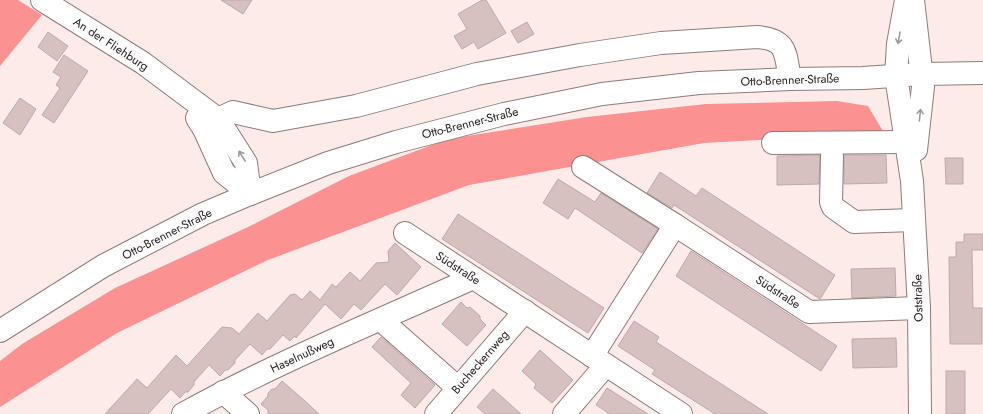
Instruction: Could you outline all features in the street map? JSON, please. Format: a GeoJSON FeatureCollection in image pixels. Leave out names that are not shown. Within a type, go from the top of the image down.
{"type":"FeatureCollection","features":[{"type":"Feature","properties":{"kind":"street","name":"An der Fliehburg"},"geometry":{"type":"LineString","coordinates":[[42,0],[143,64],[179,91],[246,162],[250,194]]}},
{"type":"Feature","properties":{"kind":"street","name":"Oststraße"},"geometry":{"type":"LineString","coordinates":[[906,0],[898,44],[896,76],[912,182],[919,308],[920,414]]}},
{"type":"Feature","properties":{"kind":"street","name":"Oststraße"},"geometry":{"type":"LineString","coordinates":[[912,182],[923,87],[913,0]]}},
{"type":"Feature","properties":{"kind":"street"},"geometry":{"type":"LineString","coordinates":[[211,124],[233,112],[273,121],[356,106],[477,74],[580,55],[661,43],[768,37],[778,41],[784,50],[790,79]]}},
{"type":"Feature","properties":{"kind":"street","name":"Otto-Brenner-Straße"},"geometry":{"type":"LineString","coordinates":[[0,331],[103,266],[203,214],[328,163],[388,144],[504,114],[602,94],[699,83],[983,73]]}},
{"type":"Feature","properties":{"kind":"street"},"geometry":{"type":"LineString","coordinates":[[773,143],[906,142]]}},
{"type":"Feature","properties":{"kind":"street"},"geometry":{"type":"LineString","coordinates":[[832,156],[831,202],[833,208],[854,222],[914,220]]}},
{"type":"Feature","properties":{"kind":"street","name":"Südstraße"},"geometry":{"type":"LineString","coordinates":[[583,167],[809,312],[919,308]]}},
{"type":"Feature","properties":{"kind":"street"},"geometry":{"type":"LineString","coordinates":[[564,414],[599,360],[675,225]]}},
{"type":"Feature","properties":{"kind":"street","name":"Südstraße"},"geometry":{"type":"LineString","coordinates":[[405,233],[681,414]]}},
{"type":"Feature","properties":{"kind":"street","name":"Haselnußweg"},"geometry":{"type":"LineString","coordinates":[[183,414],[223,392],[304,352],[382,320],[473,278]]}},
{"type":"Feature","properties":{"kind":"street","name":"Bucheckernweg"},"geometry":{"type":"LineString","coordinates":[[436,414],[525,311]]}},
{"type":"Feature","properties":{"kind":"street"},"geometry":{"type":"LineString","coordinates":[[382,320],[458,388]]}},
{"type":"Feature","properties":{"kind":"street"},"geometry":{"type":"LineString","coordinates":[[223,392],[248,414]]}},
{"type":"Feature","properties":{"kind":"shaded area"},"geometry":{"type":"Polygon","coordinates":[[[0,0],[18,0],[42,15],[0,66],[0,0]]]}},
{"type":"Feature","properties":{"kind":"shaded area"},"geometry":{"type":"Polygon","coordinates":[[[837,101],[868,106],[884,133],[704,143],[469,185],[268,260],[117,333],[0,407],[0,361],[22,344],[115,288],[246,228],[349,176],[448,139],[587,117],[706,104],[837,101]]]}},
{"type":"Feature","properties":{"kind":"building"},"geometry":{"type":"Polygon","coordinates":[[[221,0],[252,0],[243,14],[221,0]]]}},
{"type":"Feature","properties":{"kind":"building"},"geometry":{"type":"Polygon","coordinates":[[[482,0],[486,0],[506,33],[478,49],[474,42],[462,49],[454,36],[467,29],[458,14],[482,0]]]}},
{"type":"Feature","properties":{"kind":"building"},"geometry":{"type":"Polygon","coordinates":[[[527,22],[534,34],[518,43],[511,31],[527,22]]]}},
{"type":"Feature","properties":{"kind":"building"},"geometry":{"type":"Polygon","coordinates":[[[48,32],[68,46],[57,61],[38,47],[48,32]]]}},
{"type":"Feature","properties":{"kind":"building"},"geometry":{"type":"Polygon","coordinates":[[[64,55],[88,71],[54,123],[42,115],[60,88],[56,85],[61,77],[53,72],[64,55]]]}},
{"type":"Feature","properties":{"kind":"building"},"geometry":{"type":"Polygon","coordinates":[[[20,98],[36,109],[20,135],[3,123],[20,98]]]}},
{"type":"Feature","properties":{"kind":"building"},"geometry":{"type":"Polygon","coordinates":[[[820,155],[819,184],[777,185],[777,156],[820,155]]]}},
{"type":"Feature","properties":{"kind":"building"},"geometry":{"type":"Polygon","coordinates":[[[844,155],[886,155],[887,183],[844,184],[844,155]]]}},
{"type":"Feature","properties":{"kind":"building"},"geometry":{"type":"Polygon","coordinates":[[[945,158],[963,158],[963,184],[946,184],[945,158]]]}},
{"type":"Feature","properties":{"kind":"building"},"geometry":{"type":"Polygon","coordinates":[[[660,172],[696,196],[702,188],[835,275],[820,299],[674,205],[672,208],[647,193],[660,172]]]}},
{"type":"Feature","properties":{"kind":"building"},"geometry":{"type":"Polygon","coordinates":[[[558,179],[595,202],[601,193],[658,229],[642,253],[575,208],[568,219],[543,203],[558,179]]]}},
{"type":"Feature","properties":{"kind":"building"},"geometry":{"type":"Polygon","coordinates":[[[458,214],[604,308],[588,333],[442,239],[458,214]]]}},
{"type":"Feature","properties":{"kind":"building"},"geometry":{"type":"Polygon","coordinates":[[[964,234],[983,234],[983,250],[972,250],[973,308],[982,308],[982,344],[950,344],[949,257],[956,257],[956,242],[964,242],[964,234]]]}},
{"type":"Feature","properties":{"kind":"building"},"geometry":{"type":"Polygon","coordinates":[[[395,243],[421,267],[397,295],[385,284],[361,310],[354,304],[341,319],[325,304],[296,338],[295,336],[290,341],[283,335],[262,355],[250,344],[235,360],[235,363],[228,370],[225,370],[220,376],[209,365],[194,382],[194,385],[188,392],[185,392],[180,398],[171,389],[148,414],[105,414],[137,379],[147,388],[176,355],[187,366],[222,327],[232,328],[239,334],[258,313],[267,321],[290,295],[295,294],[302,300],[310,291],[320,300],[332,284],[336,287],[350,272],[360,281],[376,263],[389,262],[388,251],[395,243]]]}},
{"type":"Feature","properties":{"kind":"building"},"geometry":{"type":"Polygon","coordinates":[[[691,251],[837,346],[821,371],[676,276],[691,251]]]}},
{"type":"Feature","properties":{"kind":"building"},"geometry":{"type":"Polygon","coordinates":[[[895,268],[896,296],[852,298],[851,269],[895,268]]]}},
{"type":"Feature","properties":{"kind":"building"},"geometry":{"type":"Polygon","coordinates":[[[461,302],[467,308],[470,307],[480,316],[480,319],[486,325],[467,346],[442,324],[461,302]]]}},
{"type":"Feature","properties":{"kind":"building"},"geometry":{"type":"Polygon","coordinates":[[[634,321],[659,337],[656,342],[768,414],[715,414],[652,374],[655,370],[618,346],[634,321]]]}},
{"type":"Feature","properties":{"kind":"building"},"geometry":{"type":"Polygon","coordinates":[[[381,337],[435,385],[415,408],[401,395],[411,383],[372,347],[381,337]]]}},
{"type":"Feature","properties":{"kind":"building"},"geometry":{"type":"Polygon","coordinates":[[[896,338],[897,367],[853,368],[852,339],[896,338]]]}},
{"type":"Feature","properties":{"kind":"building"},"geometry":{"type":"Polygon","coordinates":[[[540,350],[573,380],[552,403],[534,388],[536,384],[522,371],[540,350]]]}},
{"type":"Feature","properties":{"kind":"building"},"geometry":{"type":"Polygon","coordinates":[[[946,371],[965,371],[965,414],[946,414],[946,371]]]}},
{"type":"Feature","properties":{"kind":"building"},"geometry":{"type":"Polygon","coordinates":[[[282,381],[319,414],[268,414],[268,410],[261,404],[268,396],[268,393],[272,389],[275,389],[282,381]]]}},
{"type":"Feature","properties":{"kind":"building"},"geometry":{"type":"Polygon","coordinates":[[[607,388],[648,414],[610,414],[596,405],[607,388]]]}},
{"type":"Feature","properties":{"kind":"building"},"geometry":{"type":"Polygon","coordinates":[[[493,389],[521,414],[485,414],[477,407],[493,389]]]}}]}
